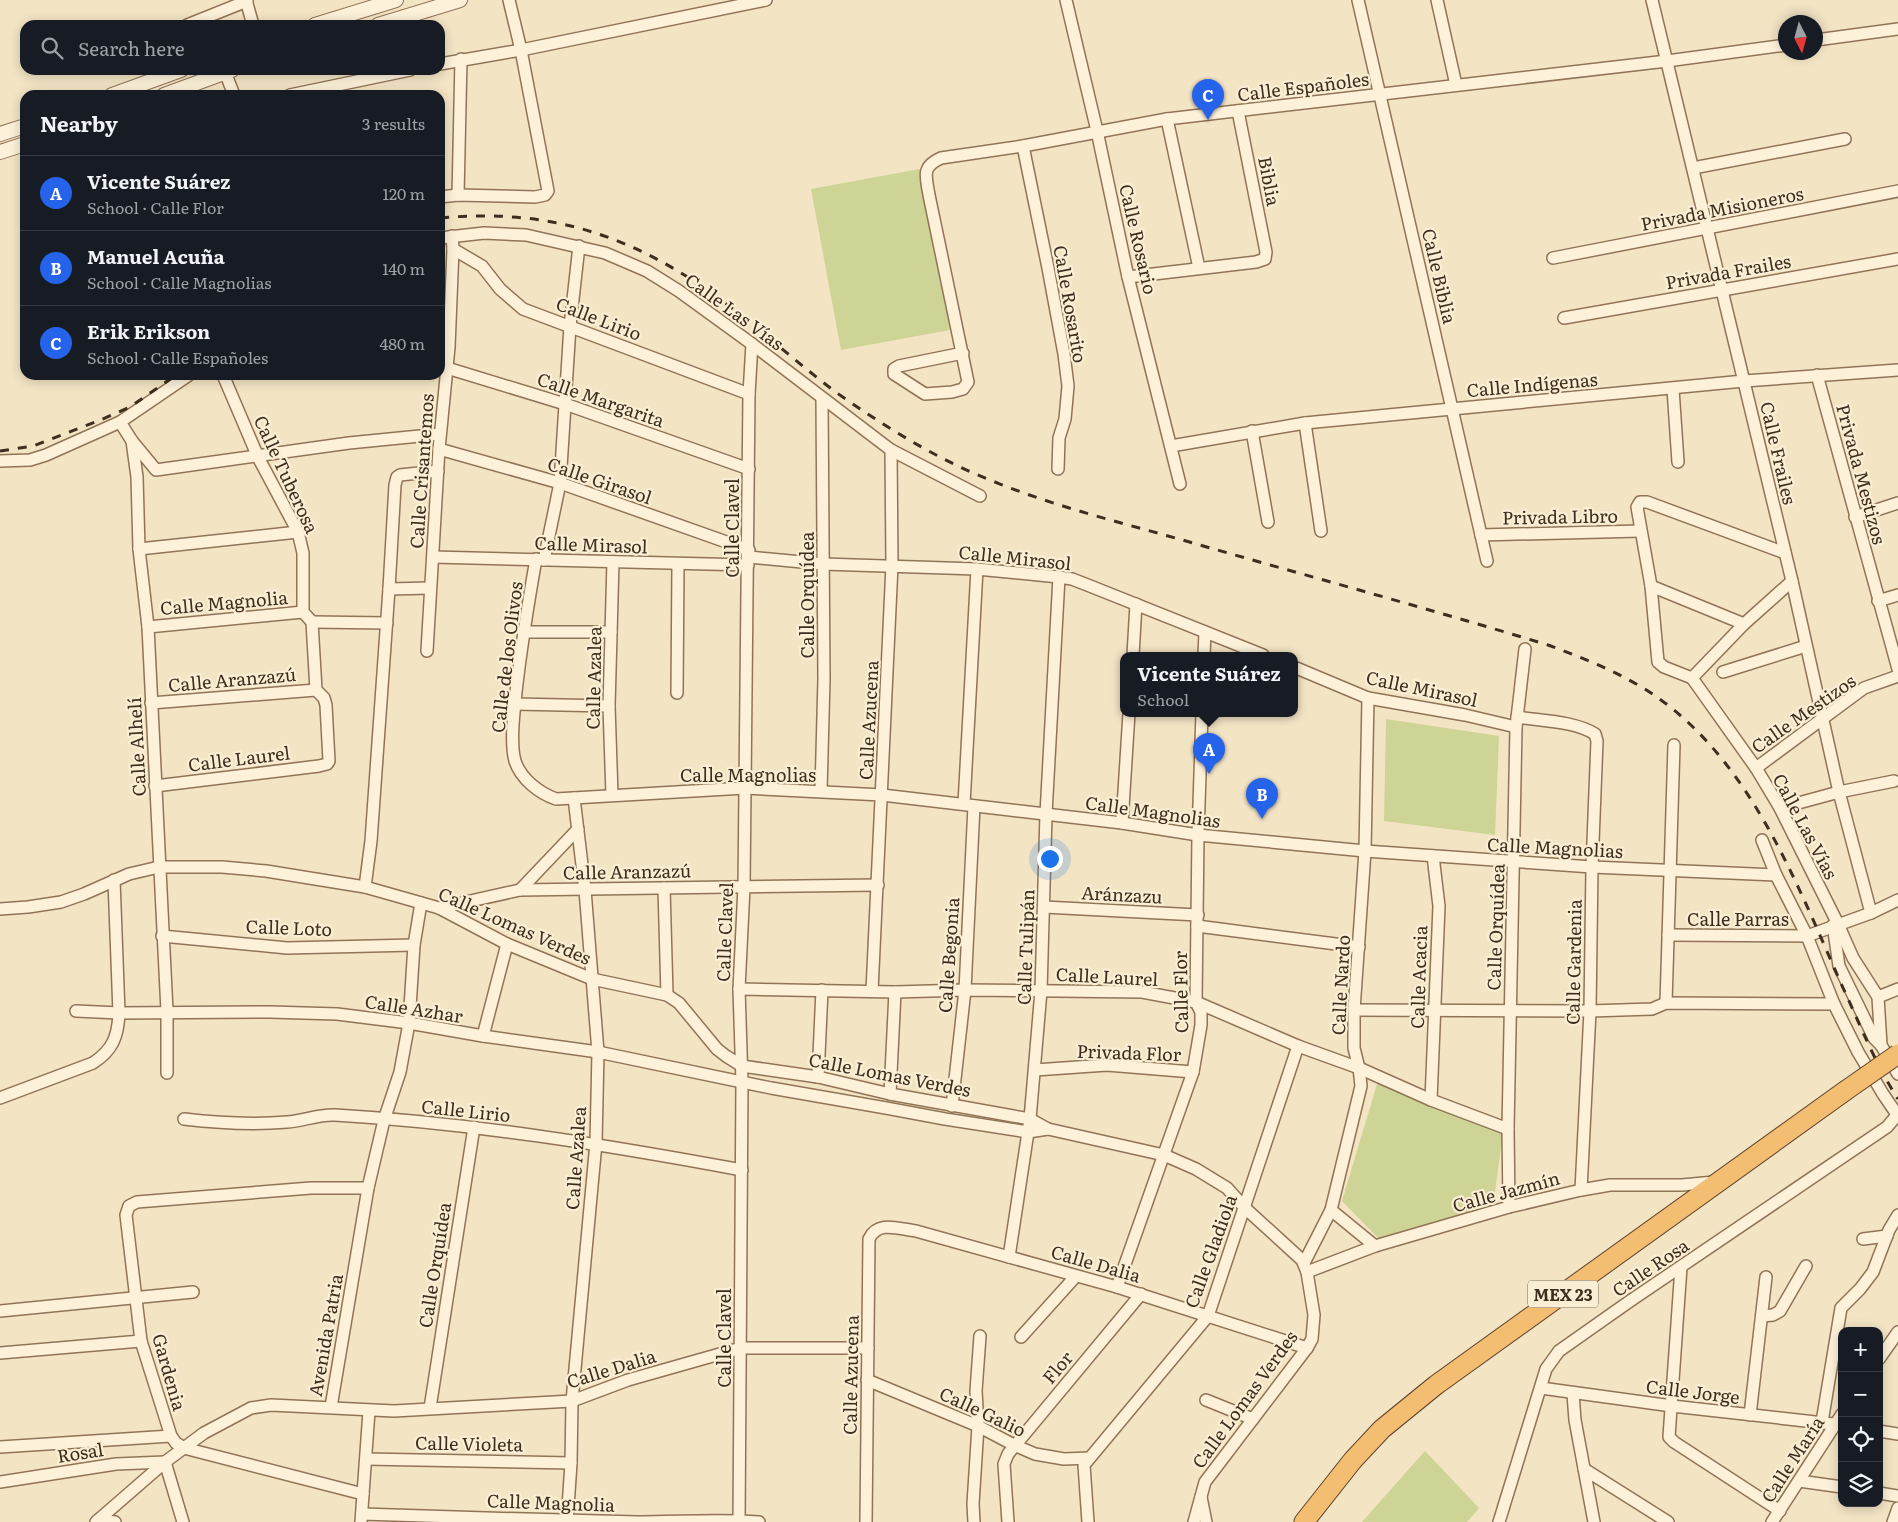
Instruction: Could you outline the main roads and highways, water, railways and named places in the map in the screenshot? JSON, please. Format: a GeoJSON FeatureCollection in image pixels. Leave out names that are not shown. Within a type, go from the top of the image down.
{"type":"FeatureCollection","features":[{"type":"Feature","properties":{"kind":"highway","name":"MEX 23"},"geometry":{"type":"LineString","coordinates":[[1304,1522],[1340,1475],[1376,1436],[1436,1385],[1898,1054]]}},
{"type":"Feature","properties":{"kind":"railway"},"geometry":{"type":"LineString","coordinates":[[445,218],[482,216],[522,218],[560,224],[596,233],[631,247],[665,264],[699,285],[733,309],[837,393],[875,419],[953,464],[995,482],[1093,515],[1548,645],[1599,665],[1648,691],[1684,719],[1715,751],[1743,787],[1767,826],[1808,908],[1869,1046],[1898,1099]]}},
{"type":"Feature","properties":{"kind":"railway"},"geometry":{"type":"LineString","coordinates":[[0,451],[33,446],[98,421],[130,407],[169,380]]}},
{"type":"Feature","properties":{"kind":"place","name":"Erik Erikson"},"geometry":{"type":"Point","coordinates":[1208,120]}},
{"type":"Feature","properties":{"kind":"place","name":"Vicente Suárez"},"geometry":{"type":"Point","coordinates":[1209,774]}},
{"type":"Feature","properties":{"kind":"place","name":"Manuel Acuña"},"geometry":{"type":"Point","coordinates":[1262,819]}}]}
